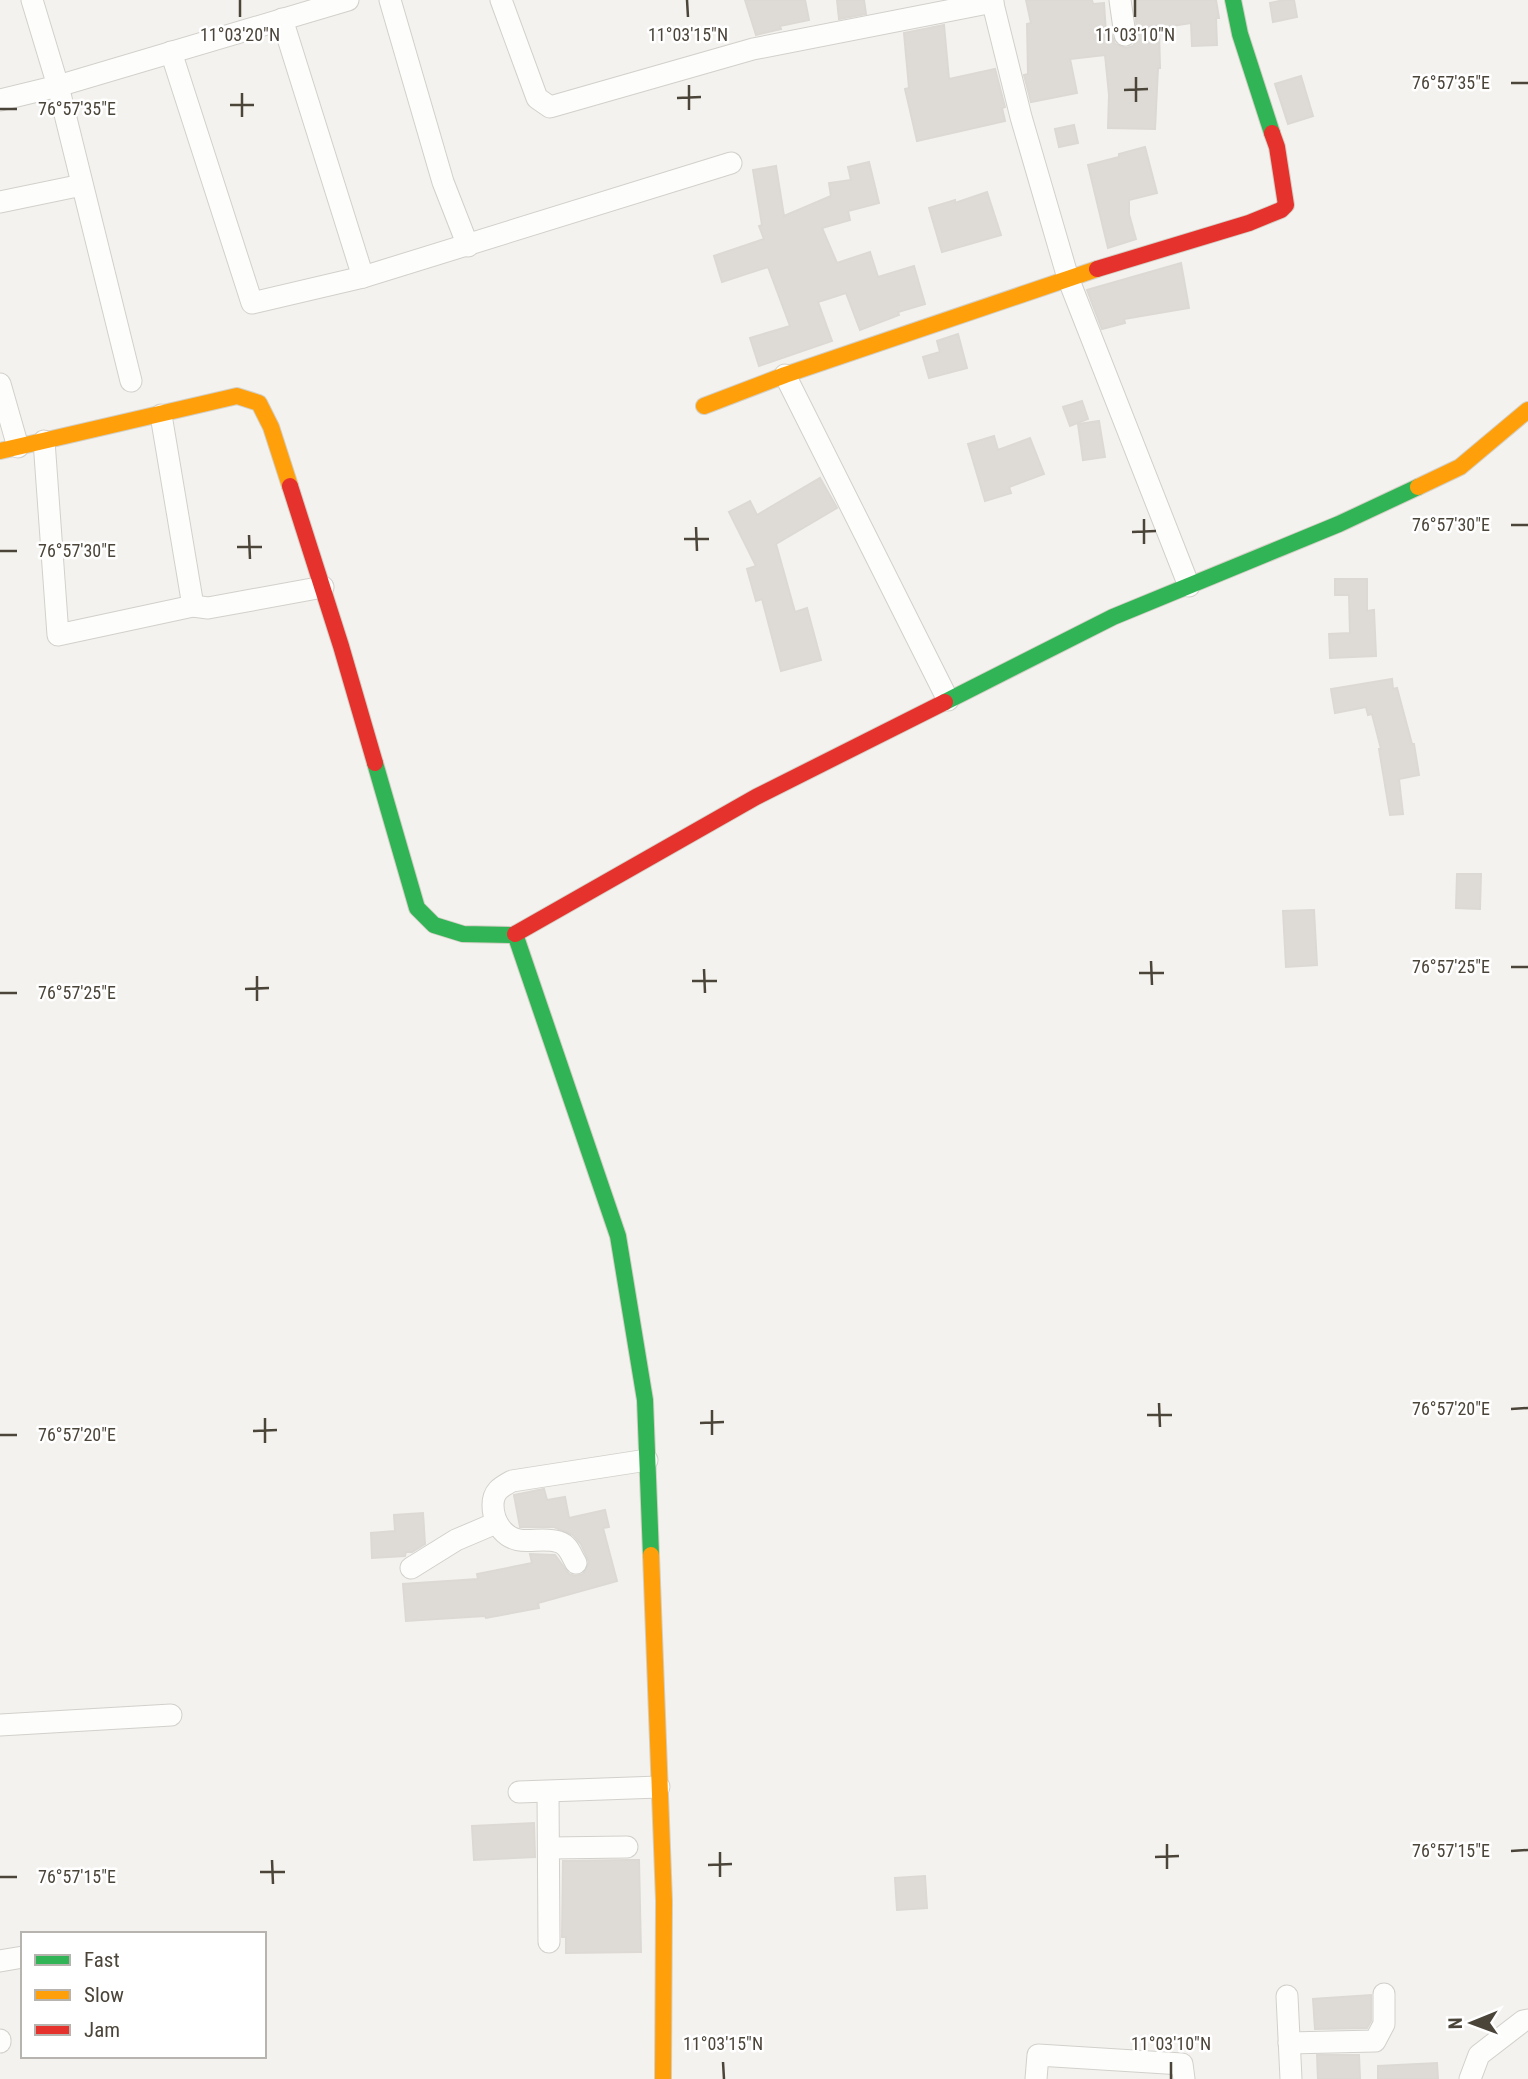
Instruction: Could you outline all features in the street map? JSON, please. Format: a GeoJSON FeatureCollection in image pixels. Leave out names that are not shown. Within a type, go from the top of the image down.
{"type":"FeatureCollection","features":[{"type":"Feature","properties":{"kind":"street"},"geometry":{"type":"LineString","coordinates":[[32,0],[58,86],[131,380]]}},
{"type":"Feature","properties":{"kind":"street"},"geometry":{"type":"LineString","coordinates":[[0,100],[58,86],[348,0]]}},
{"type":"Feature","properties":{"kind":"street"},"geometry":{"type":"LineString","coordinates":[[390,0],[443,182],[468,246]]}},
{"type":"Feature","properties":{"kind":"street"},"geometry":{"type":"LineString","coordinates":[[501,0],[537,98],[550,107],[753,49],[992,1],[1021,117],[1068,278],[1189,586]]}},
{"type":"Feature","properties":{"kind":"street"},"geometry":{"type":"LineString","coordinates":[[1121,0],[1125,35]]}},
{"type":"Feature","properties":{"kind":"street"},"geometry":{"type":"LineString","coordinates":[[704,407],[785,376],[1068,278],[1249,223],[1281,210],[1286,205],[1277,147],[1240,34],[1233,0]]}},
{"type":"Feature","properties":{"kind":"street"},"geometry":{"type":"LineString","coordinates":[[282,19],[363,277]]}},
{"type":"Feature","properties":{"kind":"street"},"geometry":{"type":"LineString","coordinates":[[171,52],[252,303],[363,277],[731,163]]}},
{"type":"Feature","properties":{"kind":"street"},"geometry":{"type":"LineString","coordinates":[[0,202],[82,185]]}},
{"type":"Feature","properties":{"kind":"street"},"geometry":{"type":"LineString","coordinates":[[785,376],[948,700]]}},
{"type":"Feature","properties":{"kind":"street"},"geometry":{"type":"LineString","coordinates":[[0,384],[9,449],[237,397],[259,403],[271,427],[323,587],[417,908],[434,925],[463,934],[514,935],[757,797],[1113,617],[1339,524],[1460,467],[1528,410]]}},
{"type":"Feature","properties":{"kind":"street"},"geometry":{"type":"LineString","coordinates":[[161,415],[193,606]]}},
{"type":"Feature","properties":{"kind":"street"},"geometry":{"type":"LineString","coordinates":[[44,441],[58,635],[193,606],[208,608],[323,587]]}},
{"type":"Feature","properties":{"kind":"street"},"geometry":{"type":"LineString","coordinates":[[514,935],[618,1236],[645,1400],[664,1901],[663,2079]]}},
{"type":"Feature","properties":{"kind":"street"},"geometry":{"type":"LineString","coordinates":[[576,1563],[567,1546],[558,1541],[518,1541],[507,1535],[496,1523],[494,1495],[512,1481],[647,1460]]}},
{"type":"Feature","properties":{"kind":"street"},"geometry":{"type":"LineString","coordinates":[[411,1568],[456,1540],[496,1523]]}},
{"type":"Feature","properties":{"kind":"street"},"geometry":{"type":"LineString","coordinates":[[0,1725],[171,1715]]}},
{"type":"Feature","properties":{"kind":"street"},"geometry":{"type":"LineString","coordinates":[[519,1792],[659,1787]]}},
{"type":"Feature","properties":{"kind":"street"},"geometry":{"type":"LineString","coordinates":[[548,1792],[549,1942]]}},
{"type":"Feature","properties":{"kind":"street"},"geometry":{"type":"LineString","coordinates":[[549,1847],[627,1847]]}},
{"type":"Feature","properties":{"kind":"street"},"geometry":{"type":"LineString","coordinates":[[0,1961],[21,1957]]}},
{"type":"Feature","properties":{"kind":"street"},"geometry":{"type":"LineString","coordinates":[[1289,2043],[1375,2041],[1384,2024],[1384,1994]]}},
{"type":"Feature","properties":{"kind":"street"},"geometry":{"type":"LineString","coordinates":[[1287,1996],[1291,2079]]}},
{"type":"Feature","properties":{"kind":"street"},"geometry":{"type":"LineString","coordinates":[[1470,2079],[1479,2055],[1523,2021],[1528,2021]]}},
{"type":"Feature","properties":{"kind":"street"},"geometry":{"type":"LineString","coordinates":[[1036,2079],[1038,2055],[1182,2064],[1184,2079]]}},
{"type":"Feature","properties":{"kind":"building"},"geometry":{"type":"Polygon","coordinates":[[[745,0],[805,0],[809,20],[780,26],[781,29],[756,35],[745,0]]]}},
{"type":"Feature","properties":{"kind":"building"},"geometry":{"type":"Polygon","coordinates":[[[837,0],[864,0],[866,14],[839,19],[837,0]]]}},
{"type":"Feature","properties":{"kind":"building"},"geometry":{"type":"Polygon","coordinates":[[[1026,0],[1092,0],[1093,4],[1104,3],[1106,33],[1111,33],[1115,44],[1126,48],[1133,46],[1137,39],[1135,0],[1216,0],[1219,18],[1216,18],[1217,45],[1192,46],[1191,23],[1159,28],[1160,68],[1155,129],[1108,128],[1109,95],[1105,55],[1070,59],[1077,93],[1031,102],[1024,75],[1028,74],[1027,24],[1031,23],[1026,0]]]}},
{"type":"Feature","properties":{"kind":"building"},"geometry":{"type":"Polygon","coordinates":[[[1294,0],[1297,17],[1273,22],[1270,3],[1294,0]]]}},
{"type":"Feature","properties":{"kind":"building"},"geometry":{"type":"Polygon","coordinates":[[[944,25],[949,79],[995,69],[1005,107],[1002,108],[1005,121],[917,141],[905,89],[909,88],[904,33],[944,25]]]}},
{"type":"Feature","properties":{"kind":"building"},"geometry":{"type":"Polygon","coordinates":[[[1301,76],[1313,116],[1288,124],[1275,84],[1301,76]]]}},
{"type":"Feature","properties":{"kind":"building"},"geometry":{"type":"Polygon","coordinates":[[[1074,125],[1078,143],[1059,147],[1055,129],[1074,125]]]}},
{"type":"Feature","properties":{"kind":"building"},"geometry":{"type":"Polygon","coordinates":[[[1145,147],[1157,193],[1129,200],[1129,214],[1136,239],[1108,248],[1088,165],[1145,147]]]}},
{"type":"Feature","properties":{"kind":"building"},"geometry":{"type":"Polygon","coordinates":[[[869,162],[879,203],[848,211],[850,220],[822,228],[837,263],[870,252],[878,277],[914,266],[925,304],[898,312],[899,315],[860,330],[846,293],[818,302],[832,341],[759,366],[750,338],[790,326],[768,267],[722,282],[714,256],[764,239],[759,226],[762,225],[753,170],[776,166],[784,216],[831,196],[829,183],[851,180],[848,167],[869,162]]]}},
{"type":"Feature","properties":{"kind":"building"},"geometry":{"type":"Polygon","coordinates":[[[987,192],[1001,235],[942,252],[929,208],[987,192]]]}},
{"type":"Feature","properties":{"kind":"building"},"geometry":{"type":"Polygon","coordinates":[[[1181,263],[1189,308],[1124,319],[1125,323],[1102,329],[1087,290],[1181,263]]]}},
{"type":"Feature","properties":{"kind":"building"},"geometry":{"type":"Polygon","coordinates":[[[958,334],[967,368],[929,378],[923,357],[940,352],[937,341],[958,334]]]}},
{"type":"Feature","properties":{"kind":"building"},"geometry":{"type":"Polygon","coordinates":[[[1082,401],[1088,419],[1070,426],[1063,407],[1082,401]]]}},
{"type":"Feature","properties":{"kind":"building"},"geometry":{"type":"Polygon","coordinates":[[[1099,421],[1105,457],[1083,460],[1078,424],[1099,421]]]}},
{"type":"Feature","properties":{"kind":"building"},"geometry":{"type":"Polygon","coordinates":[[[994,436],[998,450],[1030,438],[1044,474],[1009,487],[1011,493],[985,501],[968,444],[994,436]]]}},
{"type":"Feature","properties":{"kind":"building"},"geometry":{"type":"Polygon","coordinates":[[[820,478],[837,508],[776,544],[795,612],[807,608],[821,660],[781,671],[762,599],[756,601],[747,569],[756,566],[729,512],[750,501],[757,515],[820,478]]]}},
{"type":"Feature","properties":{"kind":"building"},"geometry":{"type":"Polygon","coordinates":[[[1335,579],[1367,579],[1367,611],[1374,610],[1376,656],[1330,658],[1329,634],[1350,633],[1349,595],[1335,595],[1335,579]]]}},
{"type":"Feature","properties":{"kind":"building"},"geometry":{"type":"Polygon","coordinates":[[[1392,679],[1393,689],[1397,688],[1414,744],[1419,775],[1399,779],[1403,814],[1390,815],[1381,749],[1372,714],[1368,715],[1366,707],[1335,713],[1331,689],[1392,679]]]}},
{"type":"Feature","properties":{"kind":"building"},"geometry":{"type":"Polygon","coordinates":[[[1457,874],[1481,874],[1480,909],[1456,908],[1457,874]]]}},
{"type":"Feature","properties":{"kind":"building"},"geometry":{"type":"Polygon","coordinates":[[[1314,910],[1317,965],[1286,967],[1283,911],[1314,910]]]}},
{"type":"Feature","properties":{"kind":"building"},"geometry":{"type":"Polygon","coordinates":[[[544,1489],[547,1500],[565,1497],[569,1518],[605,1510],[609,1527],[603,1528],[617,1581],[538,1603],[539,1608],[486,1618],[406,1621],[403,1584],[478,1579],[477,1574],[532,1563],[530,1554],[555,1555],[569,1574],[583,1574],[589,1562],[581,1544],[573,1535],[554,1527],[520,1527],[514,1495],[544,1489]]]}},
{"type":"Feature","properties":{"kind":"building"},"geometry":{"type":"Polygon","coordinates":[[[423,1513],[425,1544],[412,1552],[406,1552],[405,1556],[372,1558],[371,1533],[395,1531],[394,1515],[423,1513]]]}},
{"type":"Feature","properties":{"kind":"building"},"geometry":{"type":"Polygon","coordinates":[[[534,1823],[535,1857],[474,1860],[472,1826],[534,1823]]]}},
{"type":"Feature","properties":{"kind":"building"},"geometry":{"type":"Polygon","coordinates":[[[639,1860],[641,1952],[566,1953],[566,1937],[562,1937],[563,1861],[639,1860]]]}},
{"type":"Feature","properties":{"kind":"building"},"geometry":{"type":"Polygon","coordinates":[[[925,1876],[927,1908],[897,1910],[895,1878],[925,1876]]]}},
{"type":"Feature","properties":{"kind":"building"},"geometry":{"type":"Polygon","coordinates":[[[1371,1995],[1371,2021],[1367,2028],[1315,2029],[1313,1999],[1371,1995]]]}},
{"type":"Feature","properties":{"kind":"building"},"geometry":{"type":"Polygon","coordinates":[[[1317,2055],[1359,2055],[1360,2079],[1318,2079],[1317,2055]]]}},
{"type":"Feature","properties":{"kind":"building"},"geometry":{"type":"Polygon","coordinates":[[[1437,2063],[1438,2079],[1378,2079],[1378,2066],[1437,2063]]]}},
{"type":"Feature","properties":{"kind":"traffic: fast"},"geometry":{"type":"LineString","coordinates":[[1233,0],[1240,34],[1272,133]]}},
{"type":"Feature","properties":{"kind":"traffic: fast"},"geometry":{"type":"LineString","coordinates":[[945,702],[1113,617],[1339,524],[1418,487]]}},
{"type":"Feature","properties":{"kind":"traffic: fast"},"geometry":{"type":"LineString","coordinates":[[375,763],[417,908],[434,925],[463,934],[514,935]]}},
{"type":"Feature","properties":{"kind":"traffic: fast"},"geometry":{"type":"LineString","coordinates":[[515,934],[618,1236],[645,1400],[651,1555]]}},
{"type":"Feature","properties":{"kind":"traffic: slow"},"geometry":{"type":"LineString","coordinates":[[704,406],[785,375],[1097,269]]}},
{"type":"Feature","properties":{"kind":"traffic: slow"},"geometry":{"type":"LineString","coordinates":[[0,451],[237,396],[259,403],[271,427],[290,486]]}},
{"type":"Feature","properties":{"kind":"traffic: slow"},"geometry":{"type":"LineString","coordinates":[[1418,487],[1460,467],[1528,410]]}},
{"type":"Feature","properties":{"kind":"traffic: slow"},"geometry":{"type":"LineString","coordinates":[[651,1555],[664,1901],[663,2079]]}},
{"type":"Feature","properties":{"kind":"traffic: jam"},"geometry":{"type":"LineString","coordinates":[[1097,269],[1249,223],[1281,210],[1286,205],[1277,147],[1272,133]]}},
{"type":"Feature","properties":{"kind":"traffic: jam"},"geometry":{"type":"LineString","coordinates":[[290,486],[375,763]]}},
{"type":"Feature","properties":{"kind":"traffic: jam"},"geometry":{"type":"LineString","coordinates":[[515,934],[756,797],[945,702]]}}]}
